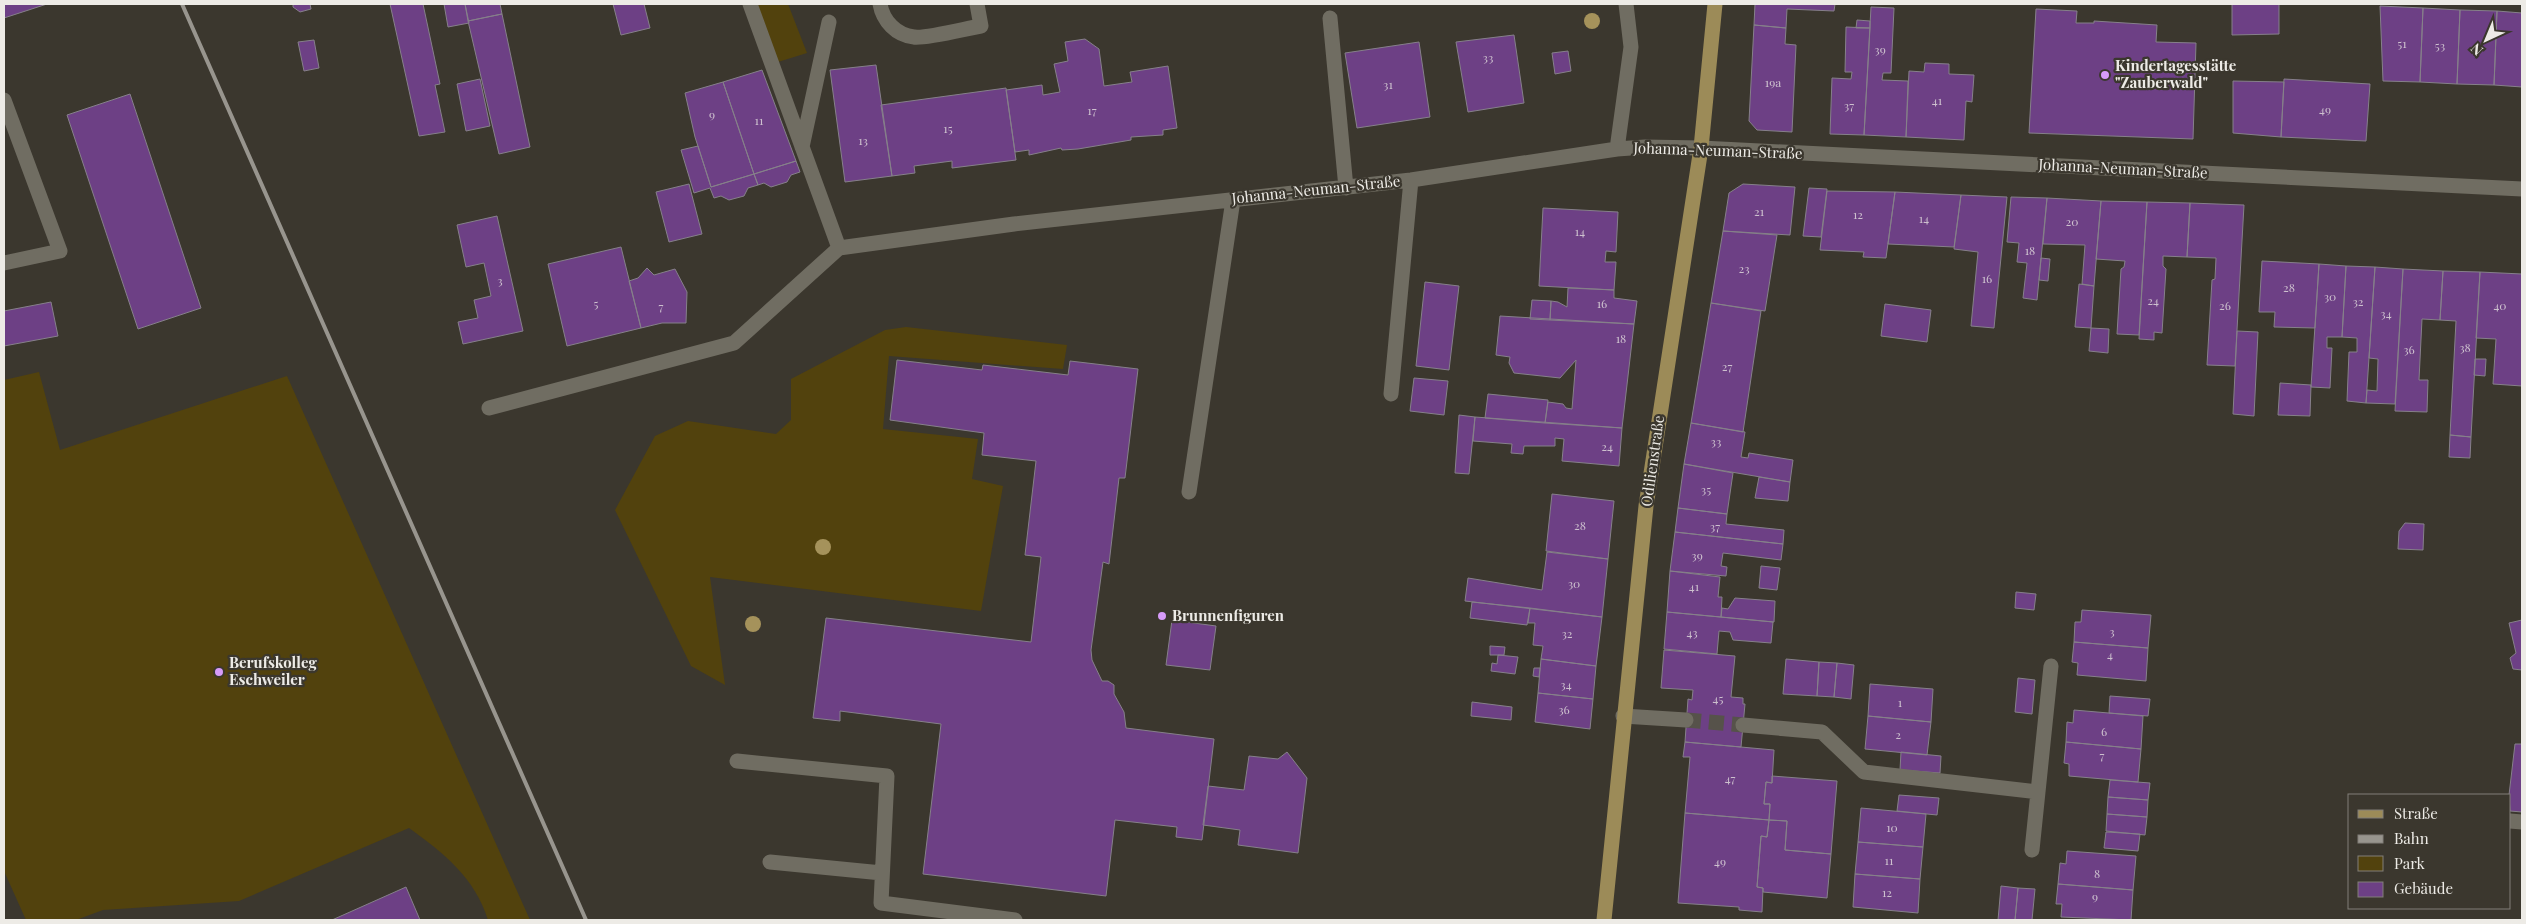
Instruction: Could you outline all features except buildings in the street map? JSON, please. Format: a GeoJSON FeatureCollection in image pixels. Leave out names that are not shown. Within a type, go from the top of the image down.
{"type":"FeatureCollection","features":[{"type":"Feature","properties":{"kind":"main road","name":"Odilienstraße"},"geometry":{"type":"LineString","coordinates":[[1604,920],[1623,716],[1646,506],[1701,148],[1715,4]]}},
{"type":"Feature","properties":{"kind":"street"},"geometry":{"type":"LineString","coordinates":[[489,408],[734,343],[787,293],[839,248],[750,4]]}},
{"type":"Feature","properties":{"kind":"street"},"geometry":{"type":"LineString","coordinates":[[880,4],[882,14],[891,27],[915,37],[981,26],[977,4]]}},
{"type":"Feature","properties":{"kind":"street"},"geometry":{"type":"LineString","coordinates":[[1617,149],[1631,47],[1626,4]]}},
{"type":"Feature","properties":{"kind":"street"},"geometry":{"type":"LineString","coordinates":[[1330,18],[1346,188]]}},
{"type":"Feature","properties":{"kind":"street"},"geometry":{"type":"LineString","coordinates":[[802,147],[829,22]]}},
{"type":"Feature","properties":{"kind":"street"},"geometry":{"type":"LineString","coordinates":[[4,100],[60,251],[4,262]]}},
{"type":"Feature","properties":{"kind":"street","name":"Johanna-Neuman-Straße"},"geometry":{"type":"LineString","coordinates":[[839,248],[1014,224],[1411,180],[1617,149],[1645,147],[1701,148],[2522,189]]}},
{"type":"Feature","properties":{"kind":"street"},"geometry":{"type":"LineString","coordinates":[[1391,394],[1411,180]]}},
{"type":"Feature","properties":{"kind":"street"},"geometry":{"type":"LineString","coordinates":[[1189,492],[1233,200]]}},
{"type":"Feature","properties":{"kind":"street"},"geometry":{"type":"LineString","coordinates":[[2032,850],[2051,666]]}},
{"type":"Feature","properties":{"kind":"street"},"geometry":{"type":"LineString","coordinates":[[1623,716],[1686,720]]}},
{"type":"Feature","properties":{"kind":"street"},"geometry":{"type":"LineString","coordinates":[[1743,725],[1822,732],[1864,772],[2038,792]]}},
{"type":"Feature","properties":{"kind":"street"},"geometry":{"type":"LineString","coordinates":[[737,761],[887,776],[881,903],[1015,920]]}},
{"type":"Feature","properties":{"kind":"street"},"geometry":{"type":"LineString","coordinates":[[770,862],[882,873]]}},
{"type":"Feature","properties":{"kind":"green space"},"geometry":{"type":"Polygon","coordinates":[[[757,4],[788,4],[807,53],[778,62],[757,4]]]}},
{"type":"Feature","properties":{"kind":"green space"},"geometry":{"type":"Polygon","coordinates":[[[906,327],[1067,345],[1063,369],[889,356],[883,429],[978,439],[972,479],[1003,486],[981,611],[710,577],[725,685],[691,666],[615,510],[655,436],[688,421],[776,434],[791,420],[791,379],[885,330],[906,327]]]}},
{"type":"Feature","properties":{"kind":"green space","name":"Berufskolleg Eschweiler"},"geometry":{"type":"Polygon","coordinates":[[[39,372],[60,450],[287,376],[530,920],[488,920],[475,891],[467,879],[446,857],[409,828],[239,901],[103,910],[76,920],[26,920],[4,871],[4,380],[39,372]]]}},
{"type":"Feature","properties":{"kind":"tunnel"},"geometry":{"type":"LineString","coordinates":[[1686,720],[1743,725]]}},
{"type":"Feature","properties":{"kind":"railway"},"geometry":{"type":"LineString","coordinates":[[182,4],[586,920]]}},
{"type":"Feature","properties":{"kind":"place","name":"Kindertagesstätte \"Zauberwald\""},"geometry":{"type":"Point","coordinates":[2105,75]}},
{"type":"Feature","properties":{"kind":"place","name":"Brunnenfiguren"},"geometry":{"type":"Point","coordinates":[1162,616]}},
{"type":"Feature","properties":{"kind":"place","name":"Berufskolleg Eschweiler"},"geometry":{"type":"Point","coordinates":[219,672]}}]}
